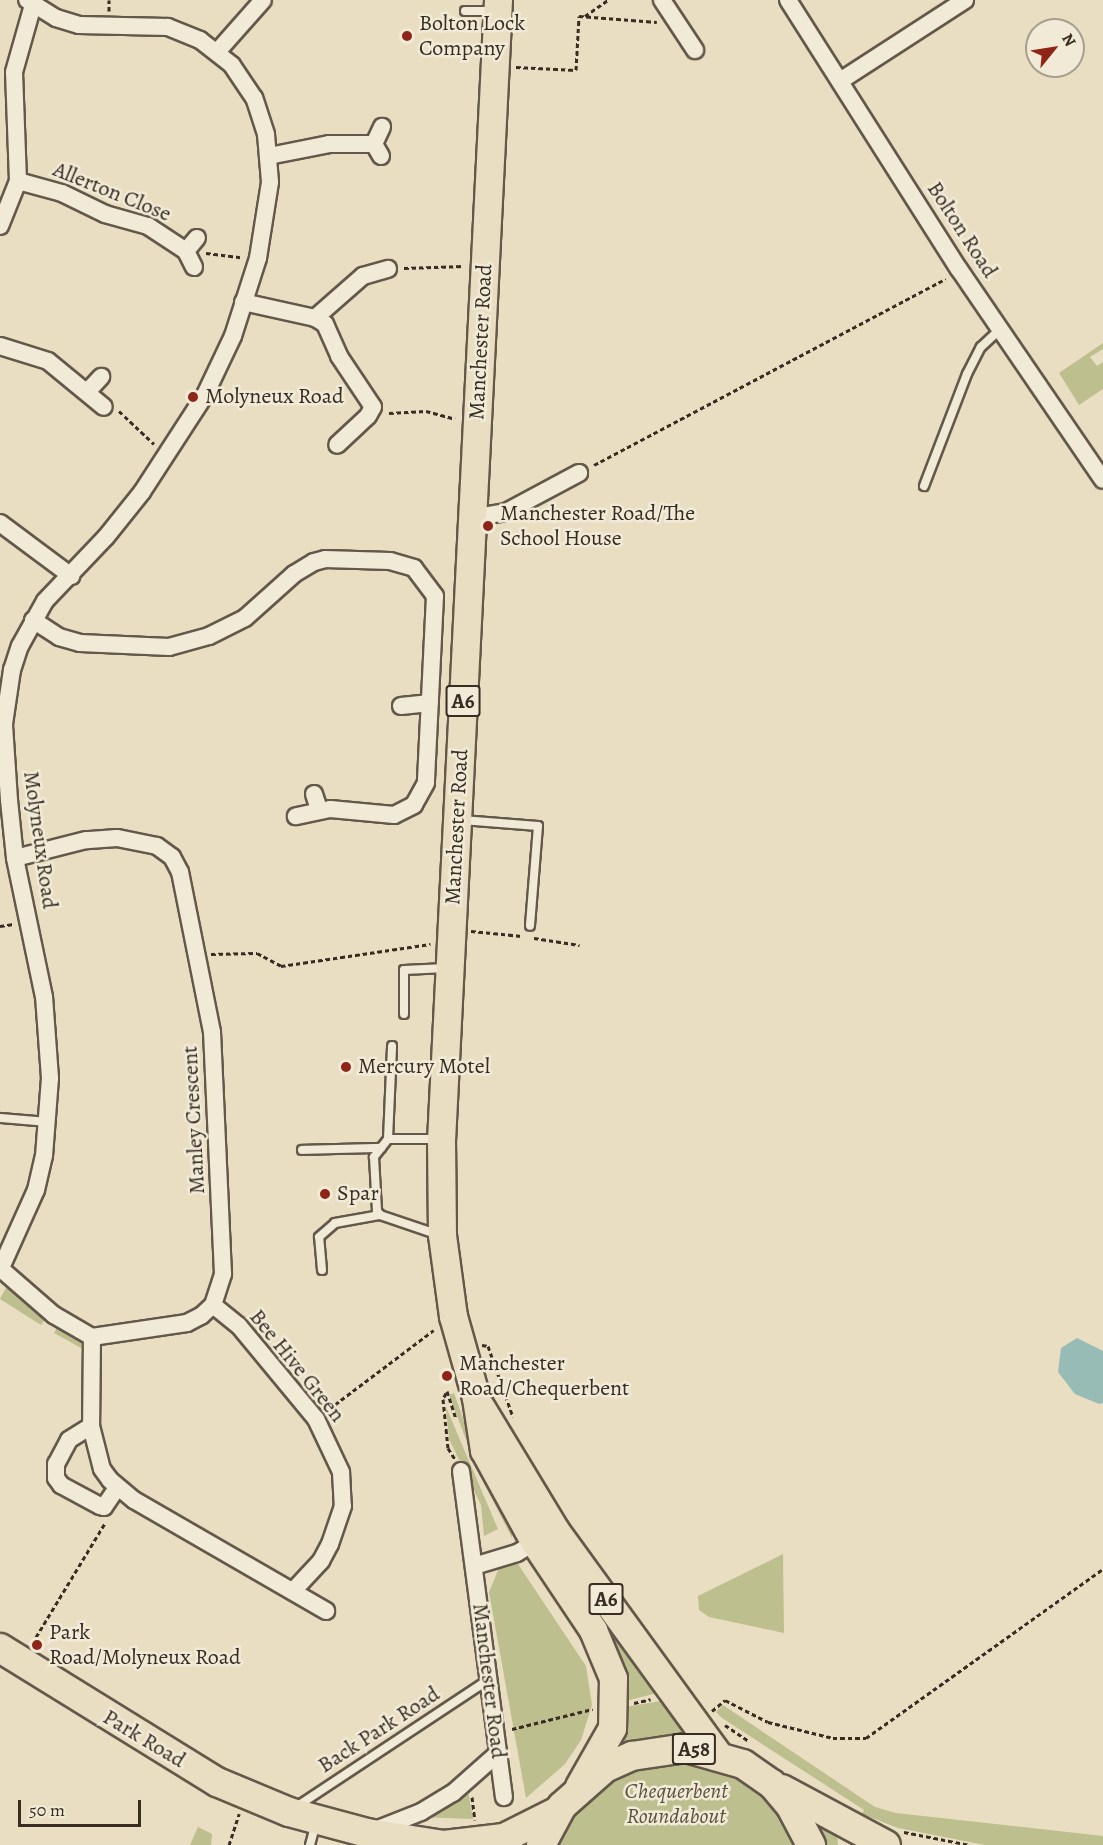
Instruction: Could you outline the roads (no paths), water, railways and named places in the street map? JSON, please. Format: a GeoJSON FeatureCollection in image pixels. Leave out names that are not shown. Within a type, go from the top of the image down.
{"type":"FeatureCollection","features":[{"type":"Feature","properties":{"kind":"highway","name":"Park Road"},"geometry":{"type":"LineString","coordinates":[[0,1648],[217,1782],[290,1812],[313,1832],[367,1833],[444,1845],[504,1838],[556,1812]]}},
{"type":"Feature","properties":{"kind":"highway","name":"A58"},"geometry":{"type":"LineString","coordinates":[[541,1845],[556,1812],[577,1790],[605,1768],[632,1756],[686,1748],[718,1754],[743,1764],[772,1784],[892,1838]]}},
{"type":"Feature","properties":{"kind":"highway","name":"A58"},"geometry":{"type":"LineString","coordinates":[[772,1784],[791,1807],[811,1845]]}},
{"type":"Feature","properties":{"kind":"main road","name":"Manchester Road"},"geometry":{"type":"LineString","coordinates":[[498,6],[441,1139],[442,1235],[464,1389],[545,1536],[605,1653],[600,1707],[612,1728],[577,1790]]}},
{"type":"Feature","properties":{"kind":"main road","name":"Manchester Road"},"geometry":{"type":"LineString","coordinates":[[545,1536],[672,1691],[718,1754]]}},
{"type":"Feature","properties":{"kind":"street"},"geometry":{"type":"LineString","coordinates":[[217,52],[263,0]]}},
{"type":"Feature","properties":{"kind":"street"},"geometry":{"type":"LineString","coordinates":[[662,0],[695,50]]}},
{"type":"Feature","properties":{"kind":"street","name":"Bolton Road"},"geometry":{"type":"LineString","coordinates":[[788,0],[959,269],[1103,480]]}},
{"type":"Feature","properties":{"kind":"street"},"geometry":{"type":"LineString","coordinates":[[840,81],[965,0]]}},
{"type":"Feature","properties":{"kind":"street"},"geometry":{"type":"LineString","coordinates":[[0,226],[18,181],[14,72],[30,3]]}},
{"type":"Feature","properties":{"kind":"street","name":"Molyneux Road"},"geometry":{"type":"LineString","coordinates":[[1,1269],[36,1190],[47,1122],[49,1033],[15,858],[5,715],[12,670],[33,620],[45,601],[71,576],[167,457],[219,367],[258,258],[267,214],[269,156],[254,98],[244,80],[217,52],[200,40],[168,27],[79,25],[30,3]]}},
{"type":"Feature","properties":{"kind":"street"},"geometry":{"type":"LineString","coordinates":[[269,156],[329,144],[377,150],[382,127]]}},
{"type":"Feature","properties":{"kind":"street","name":"Allerton Close"},"geometry":{"type":"LineString","coordinates":[[18,181],[62,193],[105,214],[148,226],[186,251],[194,267]]}},
{"type":"Feature","properties":{"kind":"street","name":"Allerton Close"},"geometry":{"type":"LineString","coordinates":[[186,251],[196,238]]}},
{"type":"Feature","properties":{"kind":"street"},"geometry":{"type":"LineString","coordinates":[[315,318],[363,276],[388,269]]}},
{"type":"Feature","properties":{"kind":"street"},"geometry":{"type":"LineString","coordinates":[[243,302],[315,318],[325,324],[339,356],[373,407],[368,416],[337,445]]}},
{"type":"Feature","properties":{"kind":"street"},"geometry":{"type":"LineString","coordinates":[[0,346],[37,355],[104,407]]}},
{"type":"Feature","properties":{"kind":"street"},"geometry":{"type":"LineString","coordinates":[[87,392],[101,377]]}},
{"type":"Feature","properties":{"kind":"street"},"geometry":{"type":"LineString","coordinates":[[472,518],[506,512],[579,473]]}},
{"type":"Feature","properties":{"kind":"street"},"geometry":{"type":"LineString","coordinates":[[0,523],[71,576]]}},
{"type":"Feature","properties":{"kind":"street"},"geometry":{"type":"LineString","coordinates":[[33,620],[59,638],[80,643],[169,647],[209,636],[245,618],[294,574],[314,562],[325,559],[401,562],[422,577],[435,596],[426,783],[414,805],[394,815],[317,802],[296,816]]}},
{"type":"Feature","properties":{"kind":"street"},"geometry":{"type":"LineString","coordinates":[[401,706],[430,703]]}},
{"type":"Feature","properties":{"kind":"street","name":"Manley Crescent"},"geometry":{"type":"LineString","coordinates":[[15,858],[86,840],[117,838],[157,846],[172,857],[180,872],[212,1032],[219,1150],[222,1274],[213,1305]]}},
{"type":"Feature","properties":{"kind":"street"},"geometry":{"type":"LineString","coordinates":[[1,1269],[54,1315],[92,1337],[187,1323],[213,1305]]}},
{"type":"Feature","properties":{"kind":"street","name":"Bee Hive Green"},"geometry":{"type":"LineString","coordinates":[[213,1305],[239,1326],[316,1419],[341,1472],[343,1506],[321,1561],[294,1590]]}},
{"type":"Feature","properties":{"kind":"street"},"geometry":{"type":"LineString","coordinates":[[92,1337],[92,1426],[102,1469],[117,1488],[294,1590],[326,1611]]}},
{"type":"Feature","properties":{"kind":"street"},"geometry":{"type":"LineString","coordinates":[[92,1426],[69,1440],[56,1464],[56,1478],[61,1485],[104,1507],[117,1488]]}},
{"type":"Feature","properties":{"kind":"street","name":"Manchester Road"},"geometry":{"type":"LineString","coordinates":[[462,1470],[504,1797]]}},
{"type":"Feature","properties":{"kind":"street"},"geometry":{"type":"LineString","coordinates":[[474,1566],[502,1559],[545,1536]]}},
{"type":"Feature","properties":{"kind":"street"},"geometry":{"type":"LineString","coordinates":[[367,1833],[421,1812],[470,1780],[498,1753]]}},
{"type":"Feature","properties":{"kind":"lane"},"geometry":{"type":"LineString","coordinates":[[465,11],[498,6]]}},
{"type":"Feature","properties":{"kind":"lane"},"geometry":{"type":"LineString","coordinates":[[924,486],[967,374],[981,347],[1000,329]]}},
{"type":"Feature","properties":{"kind":"lane"},"geometry":{"type":"LineString","coordinates":[[457,820],[538,826],[530,926]]}},
{"type":"Feature","properties":{"kind":"lane"},"geometry":{"type":"LineString","coordinates":[[404,1014],[405,970],[450,968]]}},
{"type":"Feature","properties":{"kind":"lane"},"geometry":{"type":"LineString","coordinates":[[380,1215],[377,1211],[374,1157],[388,1139],[392,1046]]}},
{"type":"Feature","properties":{"kind":"lane"},"geometry":{"type":"LineString","coordinates":[[0,1118],[47,1122]]}},
{"type":"Feature","properties":{"kind":"lane"},"geometry":{"type":"LineString","coordinates":[[388,1139],[441,1139]]}},
{"type":"Feature","properties":{"kind":"lane"},"geometry":{"type":"LineString","coordinates":[[302,1150],[381,1148]]}},
{"type":"Feature","properties":{"kind":"lane"},"geometry":{"type":"LineString","coordinates":[[322,1270],[319,1237],[335,1223],[380,1215],[442,1235]]}},
{"type":"Feature","properties":{"kind":"lane","name":"Back Park Road"},"geometry":{"type":"LineString","coordinates":[[290,1812],[489,1680]]}},
{"type":"Feature","properties":{"kind":"water"},"geometry":{"type":"Polygon","coordinates":[[[1077,1338],[1103,1351],[1103,1403],[1099,1404],[1075,1394],[1058,1372],[1061,1348],[1077,1338]]]}},
{"type":"Feature","properties":{"kind":"place","name":"Bolton Lock Company"},"geometry":{"type":"Point","coordinates":[407,36]}},
{"type":"Feature","properties":{"kind":"place","name":"Molyneux Road"},"geometry":{"type":"Point","coordinates":[193,397]}},
{"type":"Feature","properties":{"kind":"place","name":"Manchester Road/The School House"},"geometry":{"type":"Point","coordinates":[488,526]}},
{"type":"Feature","properties":{"kind":"place","name":"Mercury Motel"},"geometry":{"type":"Point","coordinates":[346,1067]}},
{"type":"Feature","properties":{"kind":"place","name":"Spar"},"geometry":{"type":"Point","coordinates":[325,1194]}},
{"type":"Feature","properties":{"kind":"place","name":"Manchester Road/Chequerbent"},"geometry":{"type":"Point","coordinates":[447,1376]}},
{"type":"Feature","properties":{"kind":"place","name":"Park Road/Molyneux Road"},"geometry":{"type":"Point","coordinates":[37,1645]}},
{"type":"Feature","properties":{"kind":"park label","name":"Chequerbent Roundabout"},"geometry":{"type":"Point","coordinates":[676,1804]}}]}
